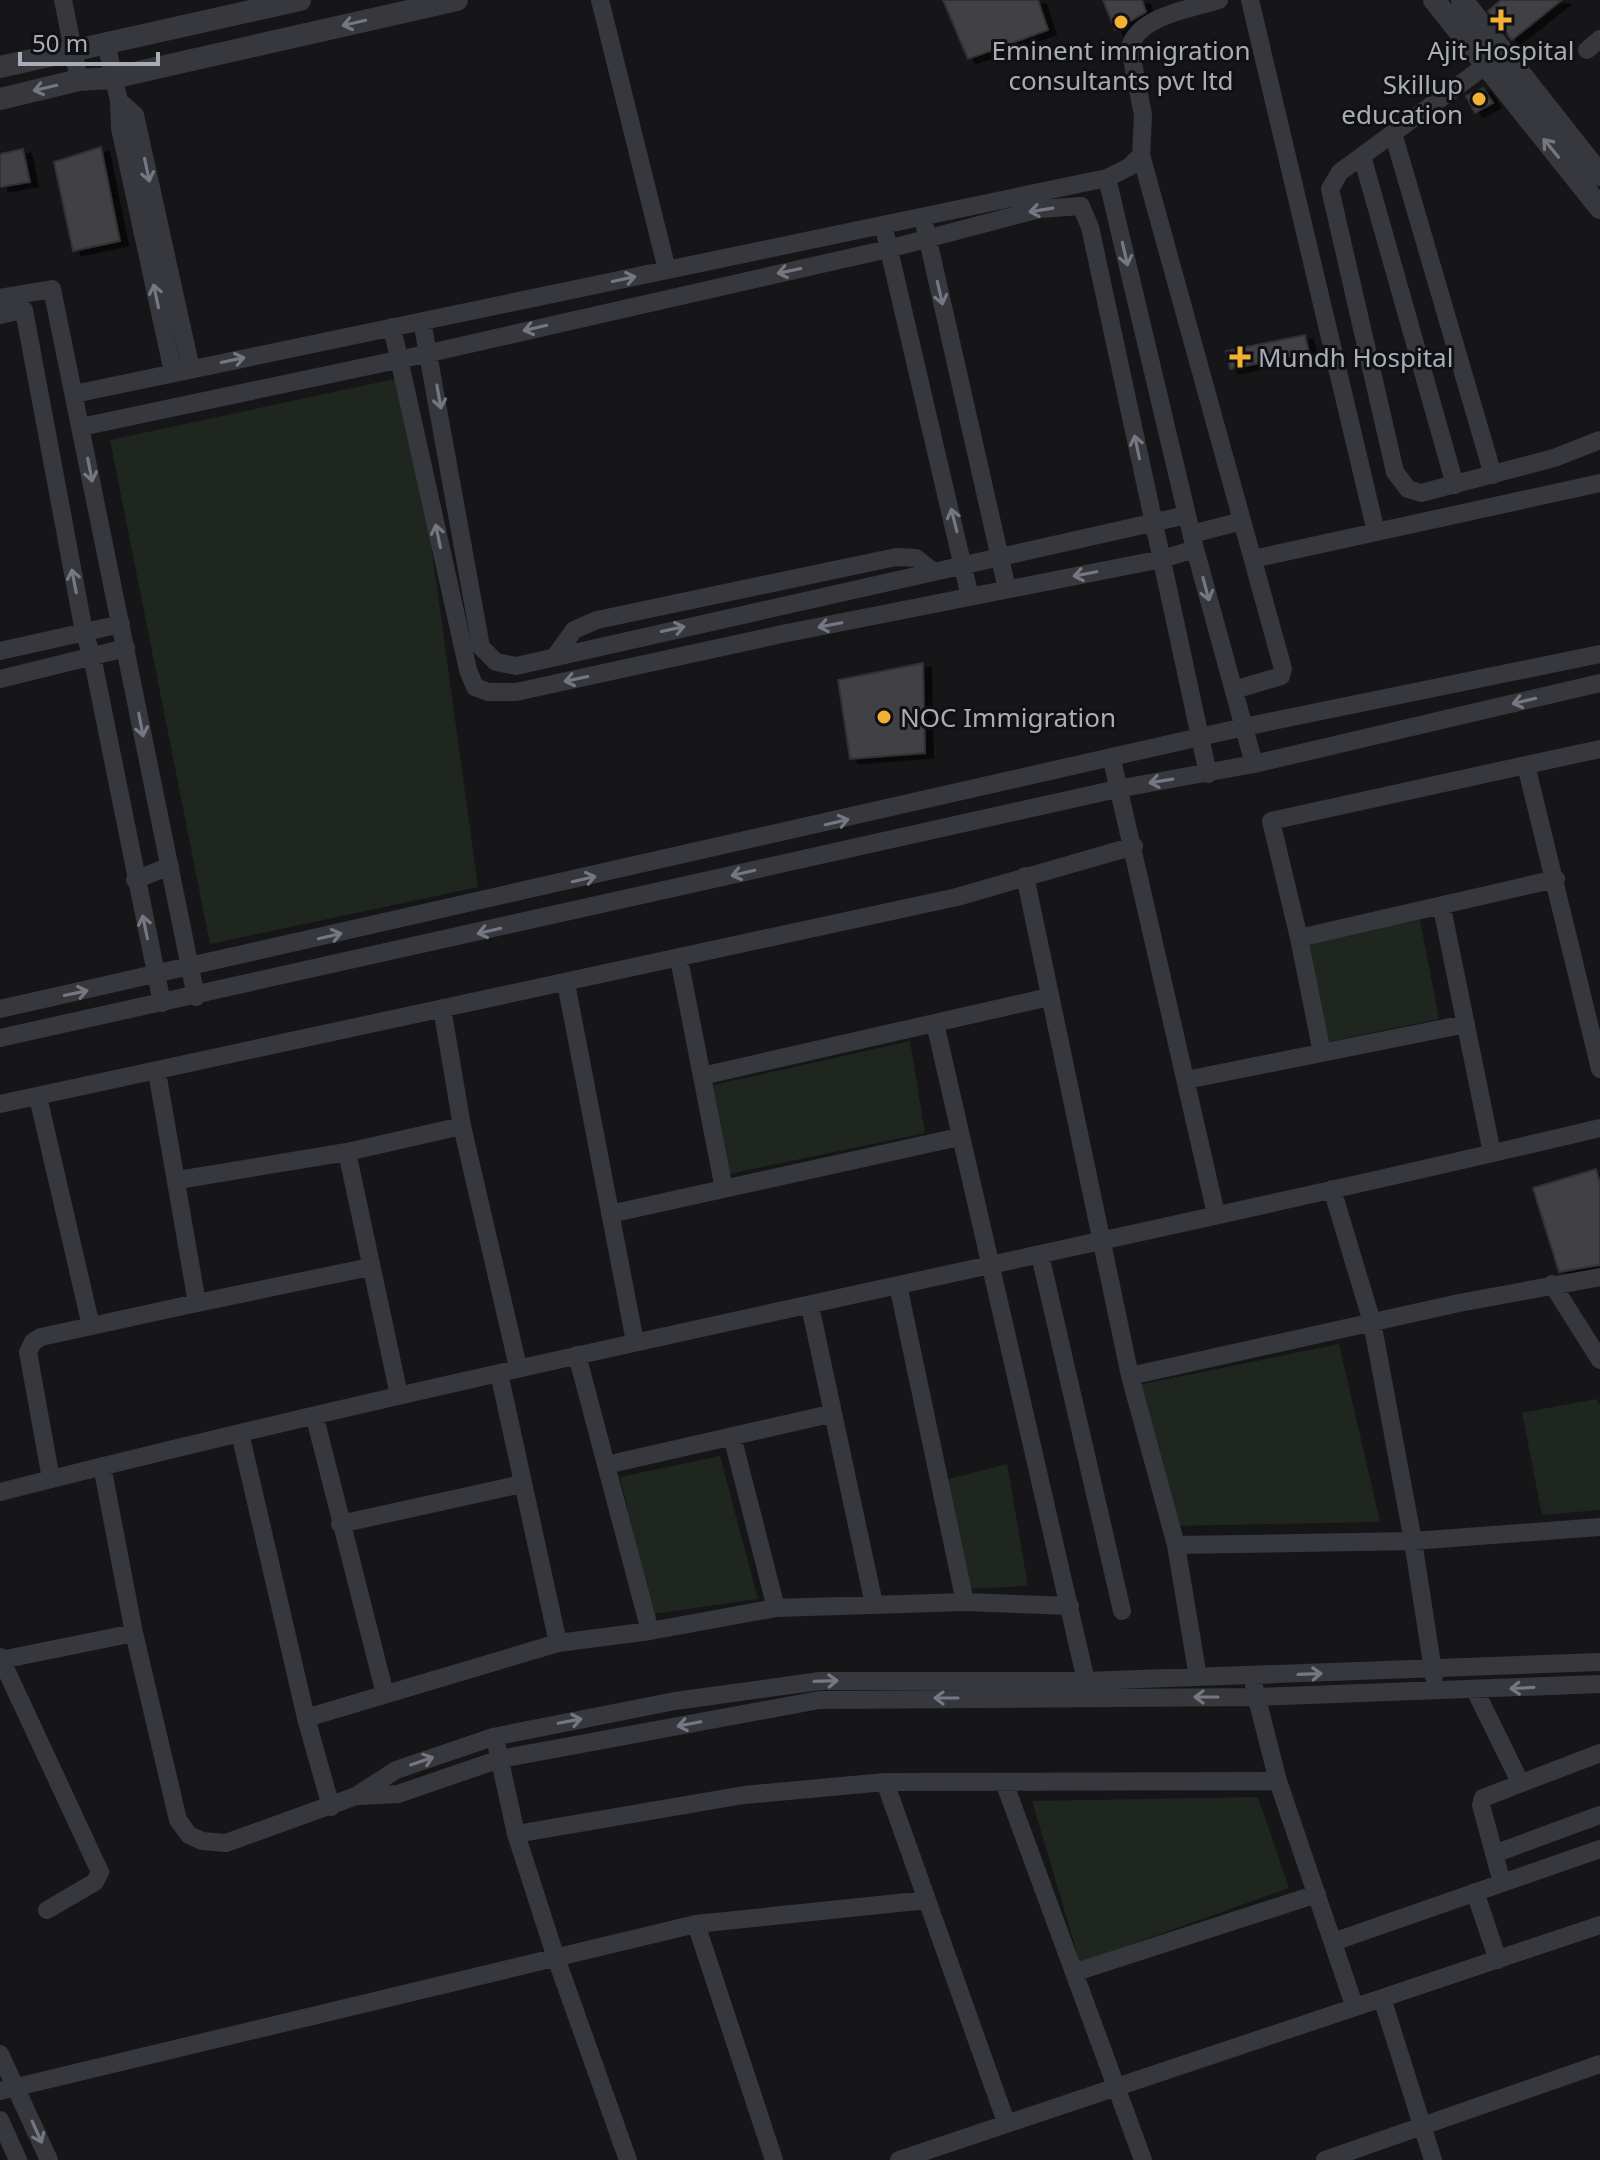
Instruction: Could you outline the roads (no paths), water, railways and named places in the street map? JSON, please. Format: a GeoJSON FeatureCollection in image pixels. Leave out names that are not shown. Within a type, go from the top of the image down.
{"type":"FeatureCollection","features":[{"type":"Feature","properties":{"kind":"street"},"geometry":{"type":"LineString","coordinates":[[63,0],[79,80]]}},
{"type":"Feature","properties":{"kind":"street"},"geometry":{"type":"LineString","coordinates":[[0,67],[300,0]]}},
{"type":"Feature","properties":{"kind":"street"},"geometry":{"type":"LineString","coordinates":[[0,99],[79,80],[112,78],[457,0]]}},
{"type":"Feature","properties":{"kind":"street"},"geometry":{"type":"LineString","coordinates":[[600,0],[667,270]]}},
{"type":"Feature","properties":{"kind":"street"},"geometry":{"type":"LineString","coordinates":[[1219,0],[1143,26],[1132,39],[1130,48],[1143,115],[1141,155],[1283,669],[1281,676],[1273,681],[1234,690]]}},
{"type":"Feature","properties":{"kind":"street"},"geometry":{"type":"LineString","coordinates":[[1250,0],[1376,532]]}},
{"type":"Feature","properties":{"kind":"street"},"geometry":{"type":"LineString","coordinates":[[1434,0],[1600,208]]}},
{"type":"Feature","properties":{"kind":"street"},"geometry":{"type":"LineString","coordinates":[[1462,0],[1600,175]]}},
{"type":"Feature","properties":{"kind":"street"},"geometry":{"type":"LineString","coordinates":[[106,43],[119,101],[120,128],[182,371]]}},
{"type":"Feature","properties":{"kind":"street"},"geometry":{"type":"LineString","coordinates":[[1485,66],[1340,172],[1330,189],[1395,472],[1408,489],[1421,493],[1554,458],[1600,440]]}},
{"type":"Feature","properties":{"kind":"street"},"geometry":{"type":"LineString","coordinates":[[1393,133],[1493,475]]}},
{"type":"Feature","properties":{"kind":"street"},"geometry":{"type":"LineString","coordinates":[[74,394],[1107,178],[1129,167],[1141,155]]}},
{"type":"Feature","properties":{"kind":"street"},"geometry":{"type":"LineString","coordinates":[[1362,156],[1455,485]]}},
{"type":"Feature","properties":{"kind":"street"},"geometry":{"type":"LineString","coordinates":[[81,427],[431,353],[888,249],[1040,209],[1081,206],[1107,178]]}},
{"type":"Feature","properties":{"kind":"street"},"geometry":{"type":"LineString","coordinates":[[1107,178],[1187,515],[1254,764]]}},
{"type":"Feature","properties":{"kind":"street"},"geometry":{"type":"LineString","coordinates":[[1081,206],[1090,227],[1208,774]]}},
{"type":"Feature","properties":{"kind":"street"},"geometry":{"type":"LineString","coordinates":[[923,217],[1007,589]]}},
{"type":"Feature","properties":{"kind":"street"},"geometry":{"type":"LineString","coordinates":[[884,225],[970,597]]}},
{"type":"Feature","properties":{"kind":"street"},"geometry":{"type":"LineString","coordinates":[[0,298],[52,289]]}},
{"type":"Feature","properties":{"kind":"street"},"geometry":{"type":"LineString","coordinates":[[0,315],[24,310],[52,289]]}},
{"type":"Feature","properties":{"kind":"street"},"geometry":{"type":"LineString","coordinates":[[52,289],[196,997]]}},
{"type":"Feature","properties":{"kind":"street"},"geometry":{"type":"LineString","coordinates":[[24,310],[84,632],[92,656],[162,1003]]}},
{"type":"Feature","properties":{"kind":"street"},"geometry":{"type":"LineString","coordinates":[[422,321],[431,353],[481,647],[496,662],[516,666],[1187,515]]}},
{"type":"Feature","properties":{"kind":"street"},"geometry":{"type":"LineString","coordinates":[[392,327],[474,687]]}},
{"type":"Feature","properties":{"kind":"street"},"geometry":{"type":"LineString","coordinates":[[1253,559],[1600,483]]}},
{"type":"Feature","properties":{"kind":"street"},"geometry":{"type":"LineString","coordinates":[[474,687],[488,692],[516,692],[1162,559],[1242,521]]}},
{"type":"Feature","properties":{"kind":"street"},"geometry":{"type":"LineString","coordinates":[[0,651],[121,624]]}},
{"type":"Feature","properties":{"kind":"street"},"geometry":{"type":"LineString","coordinates":[[0,679],[126,648]]}},
{"type":"Feature","properties":{"kind":"street"},"geometry":{"type":"LineString","coordinates":[[0,1009],[1112,760],[1244,727],[1600,654]]}},
{"type":"Feature","properties":{"kind":"street"},"geometry":{"type":"LineString","coordinates":[[474,687],[496,662]]}},
{"type":"Feature","properties":{"kind":"street"},"geometry":{"type":"LineString","coordinates":[[0,1038],[196,997],[1117,789],[1254,764],[1600,683]]}},
{"type":"Feature","properties":{"kind":"street"},"geometry":{"type":"LineString","coordinates":[[1322,1053],[1271,821],[1600,749]]}},
{"type":"Feature","properties":{"kind":"street"},"geometry":{"type":"LineString","coordinates":[[1112,760],[1216,1214]]}},
{"type":"Feature","properties":{"kind":"street"},"geometry":{"type":"LineString","coordinates":[[1526,765],[1600,1069]]}},
{"type":"Feature","properties":{"kind":"street"},"geometry":{"type":"LineString","coordinates":[[0,1104],[957,897],[1134,846]]}},
{"type":"Feature","properties":{"kind":"street"},"geometry":{"type":"LineString","coordinates":[[135,880],[170,866]]}},
{"type":"Feature","properties":{"kind":"street"},"geometry":{"type":"LineString","coordinates":[[1025,876],[1130,1376],[1176,1545],[1198,1677]]}},
{"type":"Feature","properties":{"kind":"street"},"geometry":{"type":"LineString","coordinates":[[1299,938],[1442,908],[1556,879]]}},
{"type":"Feature","properties":{"kind":"street"},"geometry":{"type":"LineString","coordinates":[[1442,908],[1492,1153]]}},
{"type":"Feature","properties":{"kind":"street"},"geometry":{"type":"LineString","coordinates":[[679,959],[724,1189]]}},
{"type":"Feature","properties":{"kind":"street"},"geometry":{"type":"LineString","coordinates":[[566,983],[635,1342]]}},
{"type":"Feature","properties":{"kind":"street"},"geometry":{"type":"LineString","coordinates":[[702,1076],[1049,997]]}},
{"type":"Feature","properties":{"kind":"street"},"geometry":{"type":"LineString","coordinates":[[442,1008],[462,1126],[518,1367]]}},
{"type":"Feature","properties":{"kind":"street"},"geometry":{"type":"LineString","coordinates":[[935,1023],[1086,1681]]}},
{"type":"Feature","properties":{"kind":"street"},"geometry":{"type":"LineString","coordinates":[[1186,1080],[1466,1024]]}},
{"type":"Feature","properties":{"kind":"street"},"geometry":{"type":"LineString","coordinates":[[157,1072],[197,1303]]}},
{"type":"Feature","properties":{"kind":"street"},"geometry":{"type":"LineString","coordinates":[[38,1097],[91,1326]]}},
{"type":"Feature","properties":{"kind":"street"},"geometry":{"type":"LineString","coordinates":[[178,1180],[347,1152],[462,1126]]}},
{"type":"Feature","properties":{"kind":"street"},"geometry":{"type":"LineString","coordinates":[[0,1492],[518,1367],[993,1266],[1600,1128]]}},
{"type":"Feature","properties":{"kind":"street"},"geometry":{"type":"LineString","coordinates":[[610,1214],[959,1137]]}},
{"type":"Feature","properties":{"kind":"street"},"geometry":{"type":"LineString","coordinates":[[347,1152],[399,1395]]}},
{"type":"Feature","properties":{"kind":"street"},"geometry":{"type":"LineString","coordinates":[[1332,1189],[1372,1322],[1413,1541],[1434,1668],[1435,1692]]}},
{"type":"Feature","properties":{"kind":"street"},"geometry":{"type":"LineString","coordinates":[[1040,1255],[1122,1611]]}},
{"type":"Feature","properties":{"kind":"street"},"geometry":{"type":"LineString","coordinates":[[51,1479],[28,1352],[41,1337],[370,1267]]}},
{"type":"Feature","properties":{"kind":"street"},"geometry":{"type":"LineString","coordinates":[[1130,1376],[1552,1284],[1600,1277]]}},
{"type":"Feature","properties":{"kind":"street"},"geometry":{"type":"LineString","coordinates":[[1552,1284],[1600,1360]]}},
{"type":"Feature","properties":{"kind":"street"},"geometry":{"type":"LineString","coordinates":[[898,1285],[965,1602]]}},
{"type":"Feature","properties":{"kind":"street"},"geometry":{"type":"LineString","coordinates":[[810,1306],[830,1414],[874,1604]]}},
{"type":"Feature","properties":{"kind":"street"},"geometry":{"type":"LineString","coordinates":[[577,1355],[650,1631]]}},
{"type":"Feature","properties":{"kind":"street"},"geometry":{"type":"LineString","coordinates":[[499,1373],[558,1643]]}},
{"type":"Feature","properties":{"kind":"street"},"geometry":{"type":"LineString","coordinates":[[606,1465],[830,1414]]}},
{"type":"Feature","properties":{"kind":"street"},"geometry":{"type":"LineString","coordinates":[[315,1418],[385,1694]]}},
{"type":"Feature","properties":{"kind":"street"},"geometry":{"type":"LineString","coordinates":[[240,1433],[306,1718],[331,1807]]}},
{"type":"Feature","properties":{"kind":"street"},"geometry":{"type":"LineString","coordinates":[[732,1436],[776,1608]]}},
{"type":"Feature","properties":{"kind":"street"},"geometry":{"type":"LineString","coordinates":[[102,1466],[134,1633],[178,1820],[189,1835],[202,1841],[226,1843],[331,1807],[356,1796],[396,1770],[493,1737],[675,1701],[820,1681],[1086,1681],[1600,1662]]}},
{"type":"Feature","properties":{"kind":"street"},"geometry":{"type":"LineString","coordinates":[[340,1524],[522,1484]]}},
{"type":"Feature","properties":{"kind":"street"},"geometry":{"type":"LineString","coordinates":[[1176,1545],[1413,1541],[1600,1527]]}},
{"type":"Feature","properties":{"kind":"street"},"geometry":{"type":"LineString","coordinates":[[306,1718],[558,1643],[650,1631],[776,1608],[965,1602],[1070,1606]]}},
{"type":"Feature","properties":{"kind":"street"},"geometry":{"type":"LineString","coordinates":[[47,1910],[95,1882],[100,1872],[1,1659],[134,1633]]}},
{"type":"Feature","properties":{"kind":"street"},"geometry":{"type":"LineString","coordinates":[[1251,1676],[1278,1781],[1354,2005]]}},
{"type":"Feature","properties":{"kind":"street"},"geometry":{"type":"LineString","coordinates":[[356,1796],[398,1794],[500,1759],[819,1700],[1256,1697],[1600,1684]]}},
{"type":"Feature","properties":{"kind":"street"},"geometry":{"type":"LineString","coordinates":[[1475,1690],[1520,1782]]}},
{"type":"Feature","properties":{"kind":"street"},"geometry":{"type":"LineString","coordinates":[[493,1737],[516,1834],[556,1958],[628,2160]]}},
{"type":"Feature","properties":{"kind":"street"},"geometry":{"type":"LineString","coordinates":[[1502,1883],[1481,1805],[1483,1798],[1600,1753]]}},
{"type":"Feature","properties":{"kind":"street"},"geometry":{"type":"LineString","coordinates":[[516,1834],[744,1795],[885,1782],[1278,1781]]}},
{"type":"Feature","properties":{"kind":"street"},"geometry":{"type":"LineString","coordinates":[[885,1782],[1006,2122]]}},
{"type":"Feature","properties":{"kind":"street"},"geometry":{"type":"LineString","coordinates":[[1004,1782],[1143,2160]]}},
{"type":"Feature","properties":{"kind":"street"},"geometry":{"type":"LineString","coordinates":[[1494,1854],[1600,1815]]}},
{"type":"Feature","properties":{"kind":"street"},"geometry":{"type":"LineString","coordinates":[[1333,1942],[1600,1849]]}},
{"type":"Feature","properties":{"kind":"street"},"geometry":{"type":"LineString","coordinates":[[1475,1892],[1498,1960]]}},
{"type":"Feature","properties":{"kind":"street"},"geometry":{"type":"LineString","coordinates":[[1076,1972],[1317,1894]]}},
{"type":"Feature","properties":{"kind":"street"},"geometry":{"type":"LineString","coordinates":[[8,2089],[696,1924],[927,1900]]}},
{"type":"Feature","properties":{"kind":"street"},"geometry":{"type":"LineString","coordinates":[[696,1924],[774,2160]]}},
{"type":"Feature","properties":{"kind":"street"},"geometry":{"type":"LineString","coordinates":[[899,2160],[1600,1925]]}},
{"type":"Feature","properties":{"kind":"street"},"geometry":{"type":"LineString","coordinates":[[1382,1998],[1433,2160]]}},
{"type":"Feature","properties":{"kind":"street"},"geometry":{"type":"LineString","coordinates":[[0,2054],[8,2089],[49,2160]]}},
{"type":"Feature","properties":{"kind":"street"},"geometry":{"type":"LineString","coordinates":[[1325,2160],[1600,2064]]}},
{"type":"Feature","properties":{"kind":"street"},"geometry":{"type":"LineString","coordinates":[[0,2120],[18,2160]]}},
{"type":"Feature","properties":{"kind":"place","name":"Ajit Hospital"},"geometry":{"type":"Point","coordinates":[1501,20]}},
{"type":"Feature","properties":{"kind":"place","name":"Eminent immigration consultants pvt ltd"},"geometry":{"type":"Point","coordinates":[1121,22]}},
{"type":"Feature","properties":{"kind":"place","name":"Skillup education"},"geometry":{"type":"Point","coordinates":[1479,99]}},
{"type":"Feature","properties":{"kind":"place","name":"Mundh Hospital"},"geometry":{"type":"Point","coordinates":[1240,357]}},
{"type":"Feature","properties":{"kind":"place","name":"NOC Immigration"},"geometry":{"type":"Point","coordinates":[884,717]}}]}
